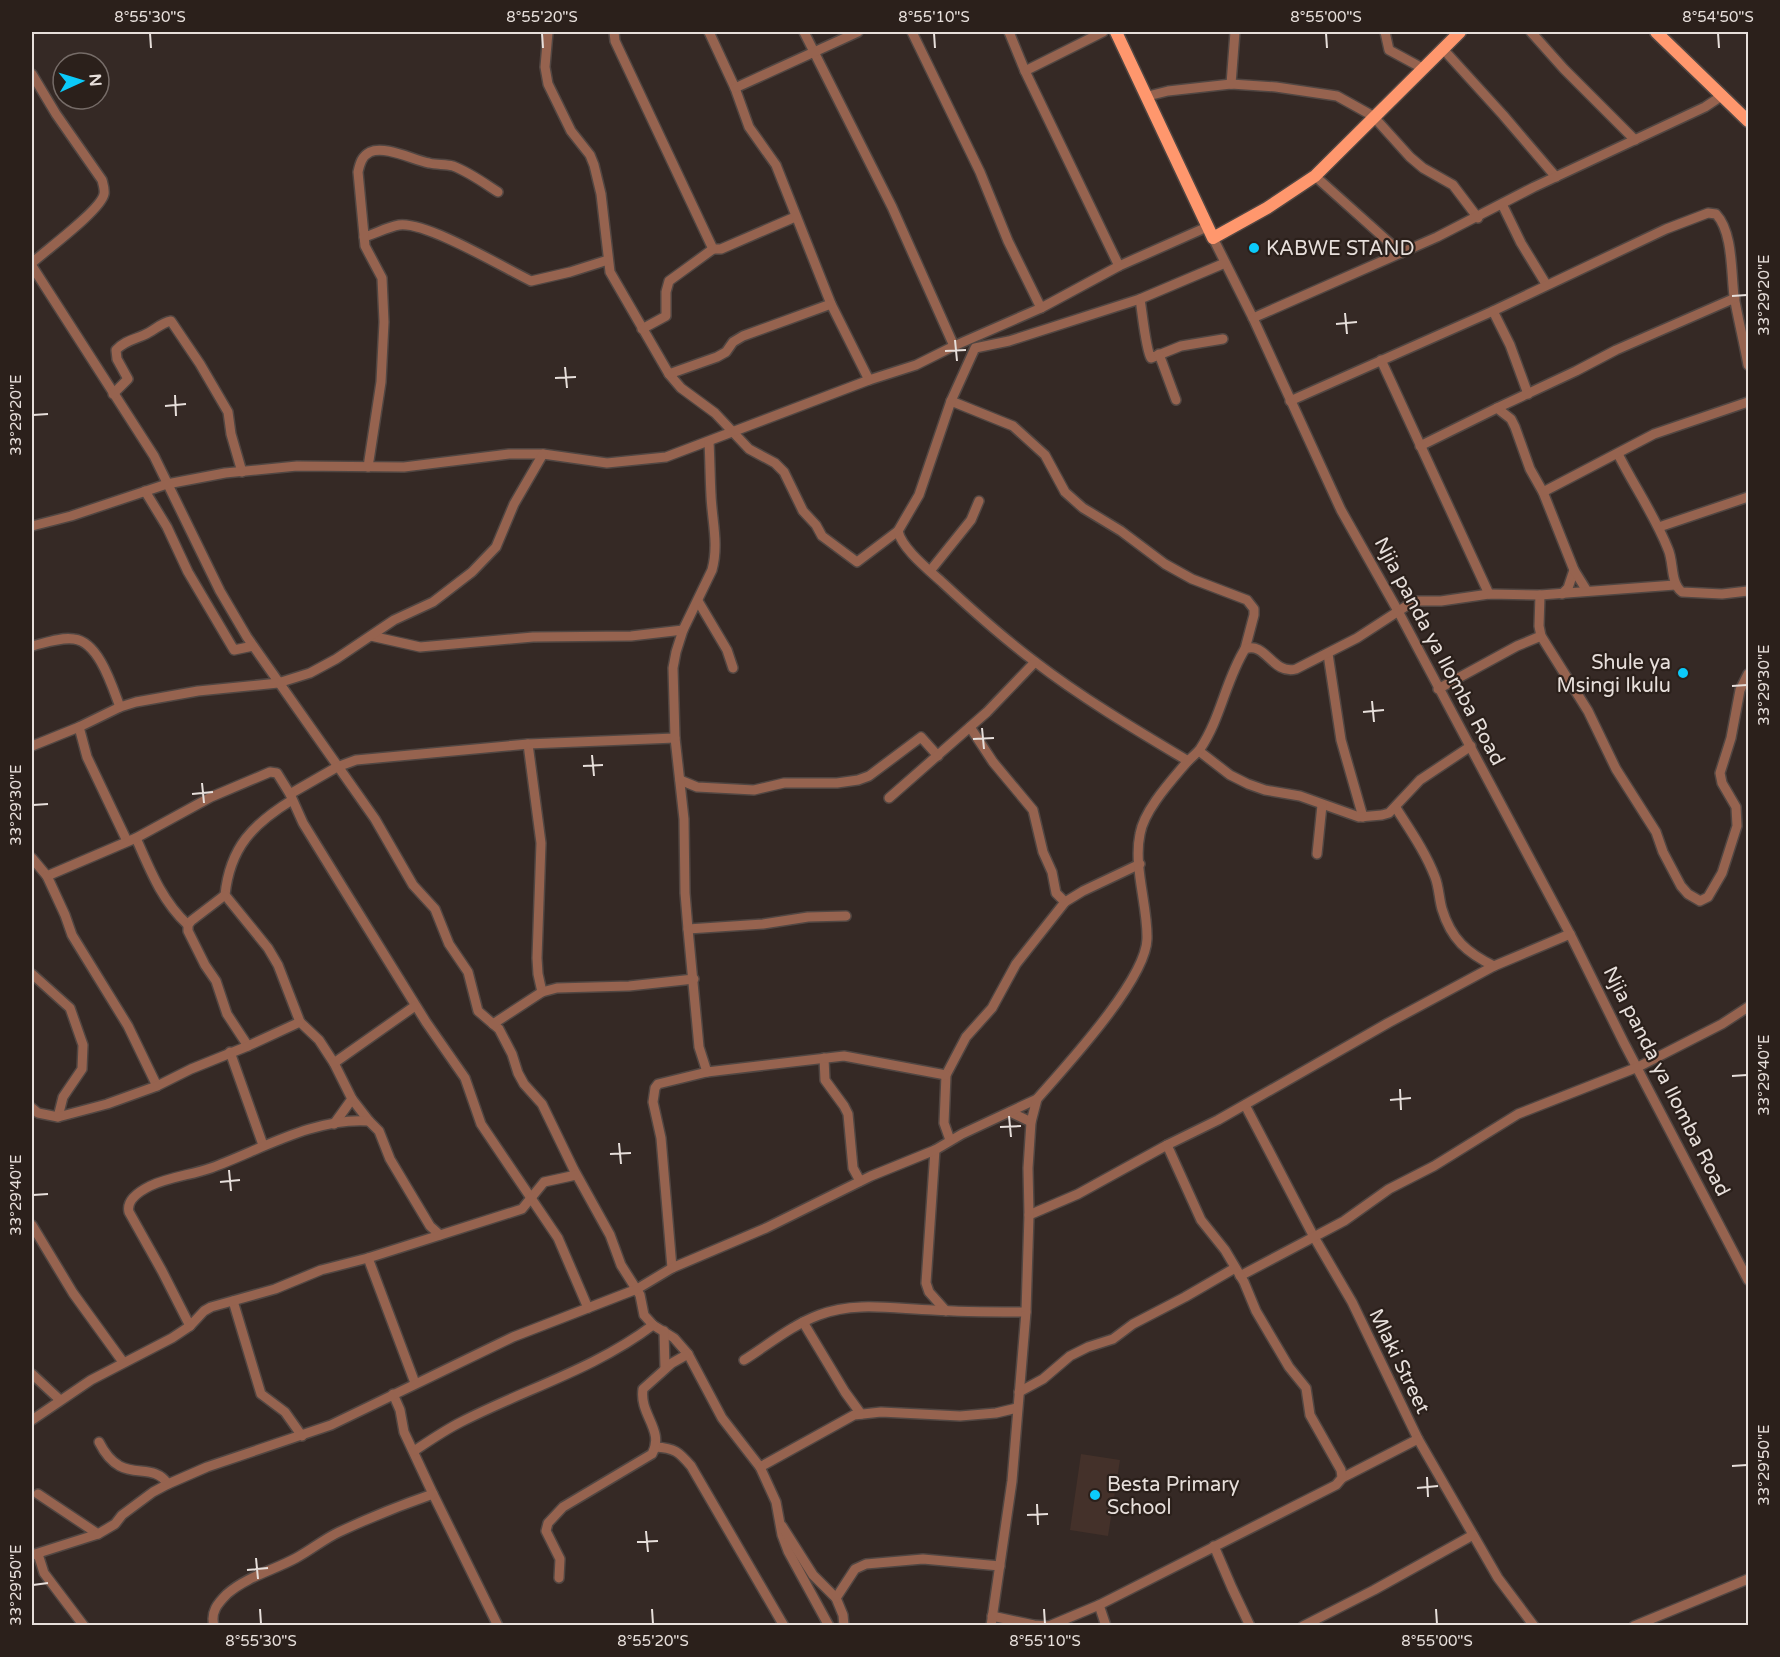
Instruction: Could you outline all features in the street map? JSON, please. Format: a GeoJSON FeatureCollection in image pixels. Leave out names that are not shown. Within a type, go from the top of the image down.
{"type":"FeatureCollection","features":[{"type":"Feature","properties":{"kind":"main road","name":"Njia panda ya Ilomba Road"},"geometry":{"type":"LineString","coordinates":[[1116,32],[1148,96],[1210,233]]}},
{"type":"Feature","properties":{"kind":"main road"},"geometry":{"type":"LineString","coordinates":[[1210,233],[1267,208],[1315,176],[1460,32]]}},
{"type":"Feature","properties":{"kind":"main road"},"geometry":{"type":"LineString","coordinates":[[1656,32],[1749,121]]}},
{"type":"Feature","properties":{"kind":"street"},"geometry":{"type":"LineString","coordinates":[[614,32],[615,41],[713,249]]}},
{"type":"Feature","properties":{"kind":"street"},"geometry":{"type":"LineString","coordinates":[[708,32],[735,88],[749,127],[774,160],[831,304],[869,380]]}},
{"type":"Feature","properties":{"kind":"street"},"geometry":{"type":"LineString","coordinates":[[804,32],[892,207],[954,346]]}},
{"type":"Feature","properties":{"kind":"street"},"geometry":{"type":"LineString","coordinates":[[735,88],[858,32]]}},
{"type":"Feature","properties":{"kind":"street"},"geometry":{"type":"LineString","coordinates":[[912,32],[980,172],[1008,241],[1041,308]]}},
{"type":"Feature","properties":{"kind":"street"},"geometry":{"type":"LineString","coordinates":[[1009,32],[1025,71],[1119,266]]}},
{"type":"Feature","properties":{"kind":"street"},"geometry":{"type":"LineString","coordinates":[[1025,71],[1103,32]]}},
{"type":"Feature","properties":{"kind":"street"},"geometry":{"type":"LineString","coordinates":[[1232,84],[1235,32]]}},
{"type":"Feature","properties":{"kind":"street"},"geometry":{"type":"LineString","coordinates":[[1385,32],[1389,50],[1424,69]]}},
{"type":"Feature","properties":{"kind":"street"},"geometry":{"type":"LineString","coordinates":[[1531,32],[1564,69],[1635,140]]}},
{"type":"Feature","properties":{"kind":"street"},"geometry":{"type":"LineString","coordinates":[[546,33],[545,67],[548,84],[571,131],[590,155],[594,165],[601,194],[610,272],[615,284],[669,374],[681,388],[715,413],[749,449],[775,463],[784,472],[803,512],[816,525],[822,536],[857,562],[898,531],[923,486],[951,401],[975,348],[1009,341],[1140,298],[1225,263]]}},
{"type":"Feature","properties":{"kind":"street"},"geometry":{"type":"LineString","coordinates":[[1443,49],[1556,177]]}},
{"type":"Feature","properties":{"kind":"street"},"geometry":{"type":"LineString","coordinates":[[32,74],[56,114],[102,180],[104,191],[100,202],[88,215],[32,264],[154,456],[220,591],[253,646],[336,767],[375,819],[413,885],[435,909],[449,944],[468,972],[478,1011],[504,1035],[521,1079],[542,1104],[576,1175],[610,1235],[621,1265],[637,1288],[644,1315],[653,1325],[674,1338],[687,1354],[722,1418],[760,1467],[776,1502],[782,1535],[788,1551],[829,1626]]}},
{"type":"Feature","properties":{"kind":"street"},"geometry":{"type":"LineString","coordinates":[[1148,96],[1168,91],[1232,84],[1276,87],[1337,96],[1373,116],[1410,157],[1423,168],[1453,185],[1478,218]]}},
{"type":"Feature","properties":{"kind":"street"},"geometry":{"type":"LineString","coordinates":[[1253,318],[1478,218],[1556,177],[1705,107],[1722,95]]}},
{"type":"Feature","properties":{"kind":"street"},"geometry":{"type":"LineString","coordinates":[[368,466],[381,382],[384,322],[381,274],[368,253],[364,237],[358,172],[363,157],[375,150],[452,166],[498,192]]}},
{"type":"Feature","properties":{"kind":"street"},"geometry":{"type":"LineString","coordinates":[[1315,176],[1401,253]]}},
{"type":"Feature","properties":{"kind":"street"},"geometry":{"type":"LineString","coordinates":[[1502,204],[1536,270],[1546,284]]}},
{"type":"Feature","properties":{"kind":"street"},"geometry":{"type":"LineString","coordinates":[[1290,401],[1493,311],[1666,229],[1712,213],[1722,220],[1727,233],[1735,298],[1747,346],[1749,365]]}},
{"type":"Feature","properties":{"kind":"street"},"geometry":{"type":"LineString","coordinates":[[642,329],[667,314],[666,292],[669,281],[713,249],[721,249],[795,216]]}},
{"type":"Feature","properties":{"kind":"street"},"geometry":{"type":"LineString","coordinates":[[364,237],[396,226],[419,228],[508,267],[531,281],[608,260]]}},
{"type":"Feature","properties":{"kind":"street"},"geometry":{"type":"LineString","coordinates":[[32,526],[71,516],[167,484],[297,466],[404,467],[508,453],[543,454],[607,463],[666,457],[869,380],[916,365],[1041,308],[1119,266],[1210,233]]}},
{"type":"Feature","properties":{"kind":"street","name":"Njia panda ya Ilomba Road"},"geometry":{"type":"LineString","coordinates":[[1210,233],[1253,318],[1341,510],[1471,746],[1749,1280]]}},
{"type":"Feature","properties":{"kind":"street"},"geometry":{"type":"LineString","coordinates":[[1140,298],[1147,351],[1151,358],[1191,344],[1223,339]]}},
{"type":"Feature","properties":{"kind":"street"},"geometry":{"type":"LineString","coordinates":[[1420,446],[1616,350],[1735,298]]}},
{"type":"Feature","properties":{"kind":"street"},"geometry":{"type":"LineString","coordinates":[[669,374],[717,357],[743,336],[831,304]]}},
{"type":"Feature","properties":{"kind":"street"},"geometry":{"type":"LineString","coordinates":[[1493,311],[1510,345],[1524,396],[1511,419]]}},
{"type":"Feature","properties":{"kind":"street"},"geometry":{"type":"LineString","coordinates":[[113,394],[128,378],[117,359],[116,350],[122,344],[147,334],[164,322],[171,321],[200,363],[228,412],[231,434],[242,472]]}},
{"type":"Feature","properties":{"kind":"street"},"geometry":{"type":"LineString","coordinates":[[1159,354],[1176,400]]}},
{"type":"Feature","properties":{"kind":"street"},"geometry":{"type":"LineString","coordinates":[[1381,360],[1489,594]]}},
{"type":"Feature","properties":{"kind":"street"},"geometry":{"type":"LineString","coordinates":[[84,1626],[44,1573],[35,1555],[98,1534],[115,1524],[122,1515],[153,1492],[168,1484],[207,1467],[331,1425],[513,1337],[637,1288],[672,1268],[766,1228],[860,1181],[935,1150],[950,1140],[1037,1099],[1097,1029],[1142,962],[1147,941],[1140,864],[1140,834],[1149,812],[1188,761],[1199,751],[1218,714],[1240,657],[1245,650],[1254,609],[1246,600],[1192,579],[1165,564],[1121,531],[1083,508],[1065,492],[1045,455],[1013,426],[951,401]]}},
{"type":"Feature","properties":{"kind":"street"},"geometry":{"type":"LineString","coordinates":[[1543,492],[1663,431],[1749,402]]}},
{"type":"Feature","properties":{"kind":"street"},"geometry":{"type":"LineString","coordinates":[[1497,408],[1511,419],[1574,570],[1587,591]]}},
{"type":"Feature","properties":{"kind":"street"},"geometry":{"type":"LineString","coordinates":[[707,1072],[699,1047],[688,929],[684,819],[675,738],[673,668],[683,630],[712,570],[716,547],[709,442]]}},
{"type":"Feature","properties":{"kind":"street"},"geometry":{"type":"LineString","coordinates":[[32,746],[120,707],[198,691],[278,683],[316,670],[394,620],[439,598],[472,572],[496,547],[514,504],[543,454]]}},
{"type":"Feature","properties":{"kind":"street"},"geometry":{"type":"LineString","coordinates":[[1617,454],[1659,527],[1670,552],[1676,585],[1682,592],[1722,594],[1749,591]]}},
{"type":"Feature","properties":{"kind":"street"},"geometry":{"type":"LineString","coordinates":[[145,491],[234,651],[253,646]]}},
{"type":"Feature","properties":{"kind":"street"},"geometry":{"type":"LineString","coordinates":[[1659,527],[1749,497]]}},
{"type":"Feature","properties":{"kind":"street"},"geometry":{"type":"LineString","coordinates":[[930,571],[971,520],[979,501]]}},
{"type":"Feature","properties":{"kind":"street"},"geometry":{"type":"LineString","coordinates":[[898,531],[901,540],[930,571],[980,617],[1035,662],[1136,730],[1188,761]]}},
{"type":"Feature","properties":{"kind":"street"},"geometry":{"type":"LineString","coordinates":[[1562,594],[1568,588],[1574,570]]}},
{"type":"Feature","properties":{"kind":"street"},"geometry":{"type":"LineString","coordinates":[[1245,650],[1252,647],[1258,650],[1286,671],[1296,669],[1328,654],[1376,627],[1414,601],[1489,594],[1562,594],[1676,585]]}},
{"type":"Feature","properties":{"kind":"street"},"geometry":{"type":"LineString","coordinates":[[1540,595],[1541,636],[1587,711],[1616,769],[1656,832],[1663,852],[1681,886],[1688,894],[1700,901],[1708,897],[1722,873],[1737,826],[1736,807],[1722,783],[1720,773],[1731,738],[1740,690],[1749,674]]}},
{"type":"Feature","properties":{"kind":"street"},"geometry":{"type":"LineString","coordinates":[[698,601],[727,650],[733,668]]}},
{"type":"Feature","properties":{"kind":"street"},"geometry":{"type":"LineString","coordinates":[[370,636],[420,646],[533,637],[631,636],[683,630]]}},
{"type":"Feature","properties":{"kind":"street"},"geometry":{"type":"LineString","coordinates":[[1438,688],[1517,646],[1541,636]]}},
{"type":"Feature","properties":{"kind":"street"},"geometry":{"type":"LineString","coordinates":[[32,646],[62,638],[84,642],[98,657],[120,707]]}},
{"type":"Feature","properties":{"kind":"street"},"geometry":{"type":"LineString","coordinates":[[1328,654],[1341,740],[1363,817]]}},
{"type":"Feature","properties":{"kind":"street"},"geometry":{"type":"LineString","coordinates":[[889,798],[970,728],[1035,662]]}},
{"type":"Feature","properties":{"kind":"street"},"geometry":{"type":"LineString","coordinates":[[79,727],[87,757],[161,893],[174,912],[188,925]]}},
{"type":"Feature","properties":{"kind":"street"},"geometry":{"type":"LineString","coordinates":[[970,728],[993,762],[1033,810],[1056,893],[1065,902]]}},
{"type":"Feature","properties":{"kind":"street"},"geometry":{"type":"LineString","coordinates":[[680,780],[697,787],[754,790],[784,783],[837,783],[858,780],[869,776],[921,737],[938,756]]}},
{"type":"Feature","properties":{"kind":"street"},"geometry":{"type":"LineString","coordinates":[[440,1235],[430,1226],[390,1159],[379,1131],[352,1099],[334,1063],[319,1040],[300,1022],[278,965],[268,948],[225,895],[226,882],[239,846],[250,831],[291,797],[336,767],[355,760],[528,744],[675,738]]}},
{"type":"Feature","properties":{"kind":"street"},"geometry":{"type":"LineString","coordinates":[[528,744],[541,843],[537,958],[542,992]]}},
{"type":"Feature","properties":{"kind":"street"},"geometry":{"type":"LineString","coordinates":[[1199,751],[1230,775],[1248,784],[1265,790],[1300,796],[1363,817],[1382,815],[1396,808],[1420,780],[1471,746]]}},
{"type":"Feature","properties":{"kind":"street"},"geometry":{"type":"LineString","coordinates":[[47,876],[132,840],[205,800],[270,772],[279,775],[303,823],[416,1005],[465,1078],[481,1124],[558,1238],[588,1308]]}},
{"type":"Feature","properties":{"kind":"street"},"geometry":{"type":"LineString","coordinates":[[1317,854],[1322,805]]}},
{"type":"Feature","properties":{"kind":"street"},"geometry":{"type":"LineString","coordinates":[[1396,808],[1412,833],[1435,878],[1442,909],[1451,931],[1466,951],[1494,966]]}},
{"type":"Feature","properties":{"kind":"street"},"geometry":{"type":"LineString","coordinates":[[32,858],[47,876],[72,935],[128,1026],[157,1086]]}},
{"type":"Feature","properties":{"kind":"street"},"geometry":{"type":"LineString","coordinates":[[950,1140],[944,1123],[946,1075],[966,1037],[992,1008],[1016,964],[1065,902],[1140,864]]}},
{"type":"Feature","properties":{"kind":"street"},"geometry":{"type":"LineString","coordinates":[[225,895],[202,910],[188,925],[188,931],[216,981],[227,1014],[248,1046]]}},
{"type":"Feature","properties":{"kind":"street"},"geometry":{"type":"LineString","coordinates":[[688,929],[763,924],[808,917],[846,916]]}},
{"type":"Feature","properties":{"kind":"street"},"geometry":{"type":"LineString","coordinates":[[1029,1215],[1078,1194],[1167,1144],[1245,1106],[1388,1023],[1494,966],[1570,934]]}},
{"type":"Feature","properties":{"kind":"street"},"geometry":{"type":"LineString","coordinates":[[32,974],[70,1008],[83,1045],[82,1069],[63,1097],[58,1117]]}},
{"type":"Feature","properties":{"kind":"street"},"geometry":{"type":"LineString","coordinates":[[493,1024],[542,992],[577,986],[629,986],[694,979]]}},
{"type":"Feature","properties":{"kind":"street"},"geometry":{"type":"LineString","coordinates":[[676,980],[696,999]]}},
{"type":"Feature","properties":{"kind":"street"},"geometry":{"type":"LineString","coordinates":[[334,1063],[416,1005]]}},
{"type":"Feature","properties":{"kind":"street"},"geometry":{"type":"LineString","coordinates":[[1019,1392],[1043,1379],[1070,1356],[1113,1339],[1133,1324],[1185,1297],[1344,1221],[1389,1189],[1434,1166],[1518,1114],[1638,1067],[1722,1024],[1749,1007]]}},
{"type":"Feature","properties":{"kind":"street"},"geometry":{"type":"LineString","coordinates":[[32,1108],[38,1113],[58,1117],[107,1104],[157,1086],[300,1022]]}},
{"type":"Feature","properties":{"kind":"street"},"geometry":{"type":"LineString","coordinates":[[230,1052],[263,1145]]}},
{"type":"Feature","properties":{"kind":"street"},"geometry":{"type":"LineString","coordinates":[[672,1268],[661,1138],[653,1102],[654,1088],[658,1084],[707,1072],[844,1056],[946,1075]]}},
{"type":"Feature","properties":{"kind":"street"},"geometry":{"type":"LineString","coordinates":[[824,1058],[826,1083],[848,1114],[853,1168],[860,1181]]}},
{"type":"Feature","properties":{"kind":"street"},"geometry":{"type":"LineString","coordinates":[[334,1124],[352,1099]]}},
{"type":"Feature","properties":{"kind":"street"},"geometry":{"type":"LineString","coordinates":[[1037,1099],[1031,1122],[1026,1312],[1011,1492],[992,1621],[1048,1626],[1099,1605],[1336,1485],[1342,1478],[1418,1439]]}},
{"type":"Feature","properties":{"kind":"street","name":"Mlaki Street"},"geometry":{"type":"LineString","coordinates":[[1245,1106],[1314,1237],[1352,1302],[1418,1439],[1498,1578],[1534,1626]]}},
{"type":"Feature","properties":{"kind":"street"},"geometry":{"type":"LineString","coordinates":[[1010,1112],[1031,1122]]}},
{"type":"Feature","properties":{"kind":"street"},"geometry":{"type":"LineString","coordinates":[[190,1326],[129,1212],[128,1205],[134,1198],[150,1186],[209,1169],[263,1145],[334,1124],[369,1121]]}},
{"type":"Feature","properties":{"kind":"street"},"geometry":{"type":"LineString","coordinates":[[1167,1144],[1201,1220],[1225,1250],[1256,1311],[1289,1367],[1306,1388],[1310,1415],[1341,1470],[1342,1478]]}},
{"type":"Feature","properties":{"kind":"street"},"geometry":{"type":"LineString","coordinates":[[921,1310],[927,1288],[935,1150]]}},
{"type":"Feature","properties":{"kind":"street"},"geometry":{"type":"LineString","coordinates":[[32,1420],[60,1400],[123,1362],[172,1338],[190,1326],[204,1311],[216,1305],[275,1289],[321,1270],[368,1258],[522,1209],[544,1182],[576,1175]]}},
{"type":"Feature","properties":{"kind":"street"},"geometry":{"type":"LineString","coordinates":[[32,1225],[73,1293],[123,1362]]}},
{"type":"Feature","properties":{"kind":"street"},"geometry":{"type":"LineString","coordinates":[[429,1239],[430,1226]]}},
{"type":"Feature","properties":{"kind":"street"},"geometry":{"type":"LineString","coordinates":[[368,1258],[415,1383]]}},
{"type":"Feature","properties":{"kind":"street"},"geometry":{"type":"LineString","coordinates":[[927,1288],[946,1311]]}},
{"type":"Feature","properties":{"kind":"street"},"geometry":{"type":"LineString","coordinates":[[233,1301],[261,1394],[285,1412],[302,1436]]}},
{"type":"Feature","properties":{"kind":"street"},"geometry":{"type":"LineString","coordinates":[[744,1360],[803,1322],[819,1314],[842,1308],[867,1306],[946,1311],[1026,1312]]}},
{"type":"Feature","properties":{"kind":"street"},"geometry":{"type":"LineString","coordinates":[[803,1322],[845,1392],[861,1414]]}},
{"type":"Feature","properties":{"kind":"street"},"geometry":{"type":"LineString","coordinates":[[414,1451],[458,1423],[594,1362],[653,1325]]}},
{"type":"Feature","properties":{"kind":"street"},"geometry":{"type":"LineString","coordinates":[[664,1331],[666,1368]]}},
{"type":"Feature","properties":{"kind":"street"},"geometry":{"type":"LineString","coordinates":[[560,1578],[560,1558],[546,1531],[548,1523],[563,1507],[650,1456],[656,1447],[654,1430],[643,1405],[644,1389],[666,1368],[687,1354]]}},
{"type":"Feature","properties":{"kind":"street"},"geometry":{"type":"LineString","coordinates":[[32,1374],[60,1400]]}},
{"type":"Feature","properties":{"kind":"street"},"geometry":{"type":"LineString","coordinates":[[393,1394],[400,1410],[404,1432],[432,1494],[498,1626]]}},
{"type":"Feature","properties":{"kind":"street"},"geometry":{"type":"LineString","coordinates":[[760,1467],[849,1417],[861,1414],[881,1412],[960,1416],[996,1413],[1017,1408]]}},
{"type":"Feature","properties":{"kind":"street"},"geometry":{"type":"LineString","coordinates":[[99,1442],[114,1464],[131,1471],[158,1474],[163,1476],[168,1484]]}},
{"type":"Feature","properties":{"kind":"street"},"geometry":{"type":"LineString","coordinates":[[656,1447],[673,1449],[681,1454],[691,1466],[784,1626]]}},
{"type":"Feature","properties":{"kind":"street"},"geometry":{"type":"LineString","coordinates":[[38,1494],[98,1534]]}},
{"type":"Feature","properties":{"kind":"street"},"geometry":{"type":"LineString","coordinates":[[214,1626],[212,1618],[214,1612],[229,1593],[296,1558],[339,1532],[432,1494]]}},
{"type":"Feature","properties":{"kind":"street"},"geometry":{"type":"LineString","coordinates":[[781,1525],[813,1575],[836,1598],[843,1615],[844,1626]]}},
{"type":"Feature","properties":{"kind":"street"},"geometry":{"type":"LineString","coordinates":[[1303,1626],[1473,1535]]}},
{"type":"Feature","properties":{"kind":"street"},"geometry":{"type":"LineString","coordinates":[[1214,1546],[1250,1626]]}},
{"type":"Feature","properties":{"kind":"street"},"geometry":{"type":"LineString","coordinates":[[836,1598],[855,1569],[866,1564],[923,1559],[1000,1566]]}},
{"type":"Feature","properties":{"kind":"street"},"geometry":{"type":"LineString","coordinates":[[1634,1626],[1749,1579]]}},
{"type":"Feature","properties":{"kind":"street"},"geometry":{"type":"LineString","coordinates":[[1099,1605],[1106,1626]]}},
{"type":"Feature","properties":{"kind":"street"},"geometry":{"type":"LineString","coordinates":[[1657,1616],[1662,1626]]}},
{"type":"Feature","properties":{"kind":"shaded area","name":"Besta Primary School"},"geometry":{"type":"Polygon","coordinates":[[[1081,1454],[1120,1460],[1108,1536],[1070,1530],[1081,1454]]]}},
{"type":"Feature","properties":{"kind":"place","name":"KABWE STAND"},"geometry":{"type":"Point","coordinates":[1254,248]}},
{"type":"Feature","properties":{"kind":"place","name":"Shule ya Msingi Ikulu"},"geometry":{"type":"Point","coordinates":[1683,673]}},
{"type":"Feature","properties":{"kind":"place","name":"Besta Primary School"},"geometry":{"type":"Point","coordinates":[1095,1495]}}]}
